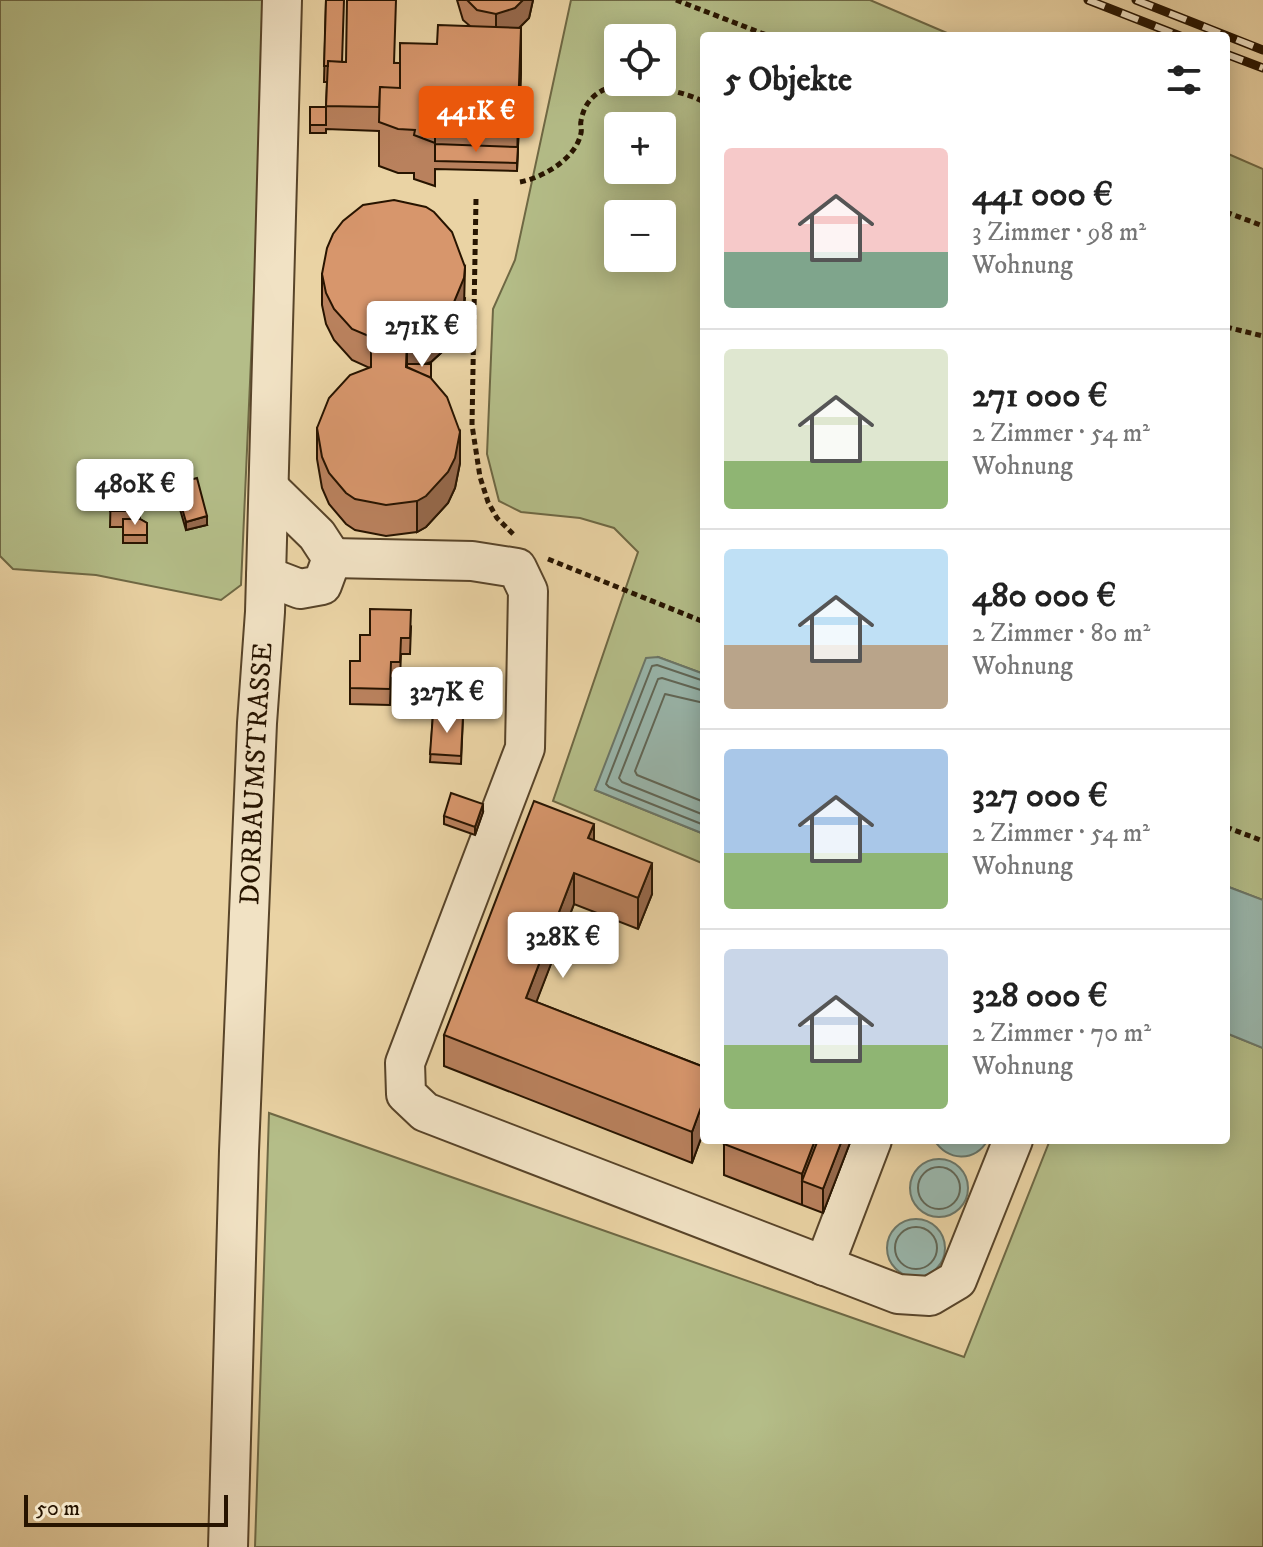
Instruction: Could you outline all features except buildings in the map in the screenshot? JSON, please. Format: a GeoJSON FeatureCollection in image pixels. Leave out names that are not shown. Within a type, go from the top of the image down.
{"type":"FeatureCollection","features":[{"type":"Feature","properties":{"kind":"lane","name":"DORBAUMSTRASSE"},"geometry":{"type":"LineString","coordinates":[[228,1547],[239,1136],[266,576],[282,0]]}},
{"type":"Feature","properties":{"kind":"lane"},"geometry":{"type":"LineString","coordinates":[[269,488],[317,535],[332,558]]}},
{"type":"Feature","properties":{"kind":"lane"},"geometry":{"type":"LineString","coordinates":[[266,576],[300,589],[322,585],[332,558]]}},
{"type":"Feature","properties":{"kind":"lane"},"geometry":{"type":"LineString","coordinates":[[332,558],[472,561],[517,568],[528,591],[525,748],[405,1063],[406,1094],[425,1112],[898,1294],[930,1296],[957,1280],[1011,1144]]}},
{"type":"Feature","properties":{"kind":"lane"},"geometry":{"type":"LineString","coordinates":[[824,1266],[870,1144]]}},
{"type":"Feature","properties":{"kind":"path"},"geometry":{"type":"LineString","coordinates":[[676,0],[759,32]]}},
{"type":"Feature","properties":{"kind":"path"},"geometry":{"type":"LineString","coordinates":[[520,182],[537,179],[549,172],[576,144],[586,108],[597,91],[613,85],[638,84],[691,95],[700,100]]}},
{"type":"Feature","properties":{"kind":"path"},"geometry":{"type":"LineString","coordinates":[[476,199],[472,425],[480,477],[488,502],[497,518],[523,544]]}},
{"type":"Feature","properties":{"kind":"path"},"geometry":{"type":"LineString","coordinates":[[1230,214],[1263,226]]}},
{"type":"Feature","properties":{"kind":"path"},"geometry":{"type":"LineString","coordinates":[[1230,328],[1263,336]]}},
{"type":"Feature","properties":{"kind":"path"},"geometry":{"type":"LineString","coordinates":[[545,557],[700,620]]}},
{"type":"Feature","properties":{"kind":"path"},"geometry":{"type":"LineString","coordinates":[[1230,829],[1263,841]]}},
{"type":"Feature","properties":{"kind":"green space"},"geometry":{"type":"Polygon","coordinates":[[[0,0],[267,0],[241,585],[221,600],[96,575],[13,569],[0,556],[0,0]]]}},
{"type":"Feature","properties":{"kind":"green space"},"geometry":{"type":"Polygon","coordinates":[[[571,0],[870,0],[945,32],[700,32],[700,673],[658,657],[595,790],[700,832],[700,862],[553,801],[638,552],[614,528],[580,518],[521,512],[499,501],[487,454],[493,309],[515,260],[571,0]]]}},
{"type":"Feature","properties":{"kind":"green space"},"geometry":{"type":"Polygon","coordinates":[[[1230,155],[1263,169],[1263,900],[1230,888],[1230,155]]]}},
{"type":"Feature","properties":{"kind":"green space"},"geometry":{"type":"Polygon","coordinates":[[[1230,1035],[1263,1048],[1263,1547],[255,1547],[269,1113],[964,1357],[1048,1144],[1230,1144],[1230,1035]]]}},
{"type":"Feature","properties":{"kind":"water"},"geometry":{"type":"Polygon","coordinates":[[[658,657],[700,673],[700,832],[595,790],[646,658],[658,657]]]}},
{"type":"Feature","properties":{"kind":"water"},"geometry":{"type":"Polygon","coordinates":[[[1230,888],[1263,900],[1263,1048],[1230,1035],[1230,888]]]}},
{"type":"Feature","properties":{"kind":"water"},"geometry":{"type":"Polygon","coordinates":[[[937,1144],[985,1144],[968,1156],[954,1155],[937,1144]]]}},
{"type":"Feature","properties":{"kind":"water"},"geometry":{"type":"Polygon","coordinates":[[[939,1159],[950,1161],[959,1168],[966,1177],[966,1199],[959,1208],[950,1215],[939,1217],[928,1215],[919,1208],[912,1199],[910,1188],[912,1177],[919,1168],[928,1161],[939,1159]]]}},
{"type":"Feature","properties":{"kind":"water"},"geometry":{"type":"Polygon","coordinates":[[[916,1219],[937,1227],[945,1248],[937,1269],[916,1277],[895,1269],[887,1248],[895,1227],[916,1219]]]}},
{"type":"Feature","properties":{"kind":"railway"},"geometry":{"type":"LineString","coordinates":[[1088,0],[1170,32]]}},
{"type":"Feature","properties":{"kind":"railway"},"geometry":{"type":"LineString","coordinates":[[1136,0],[1217,32]]}},
{"type":"Feature","properties":{"kind":"railway"},"geometry":{"type":"LineString","coordinates":[[1230,37],[1263,50]]}},
{"type":"Feature","properties":{"kind":"railway"},"geometry":{"type":"LineString","coordinates":[[1230,56],[1263,68]]}}]}
